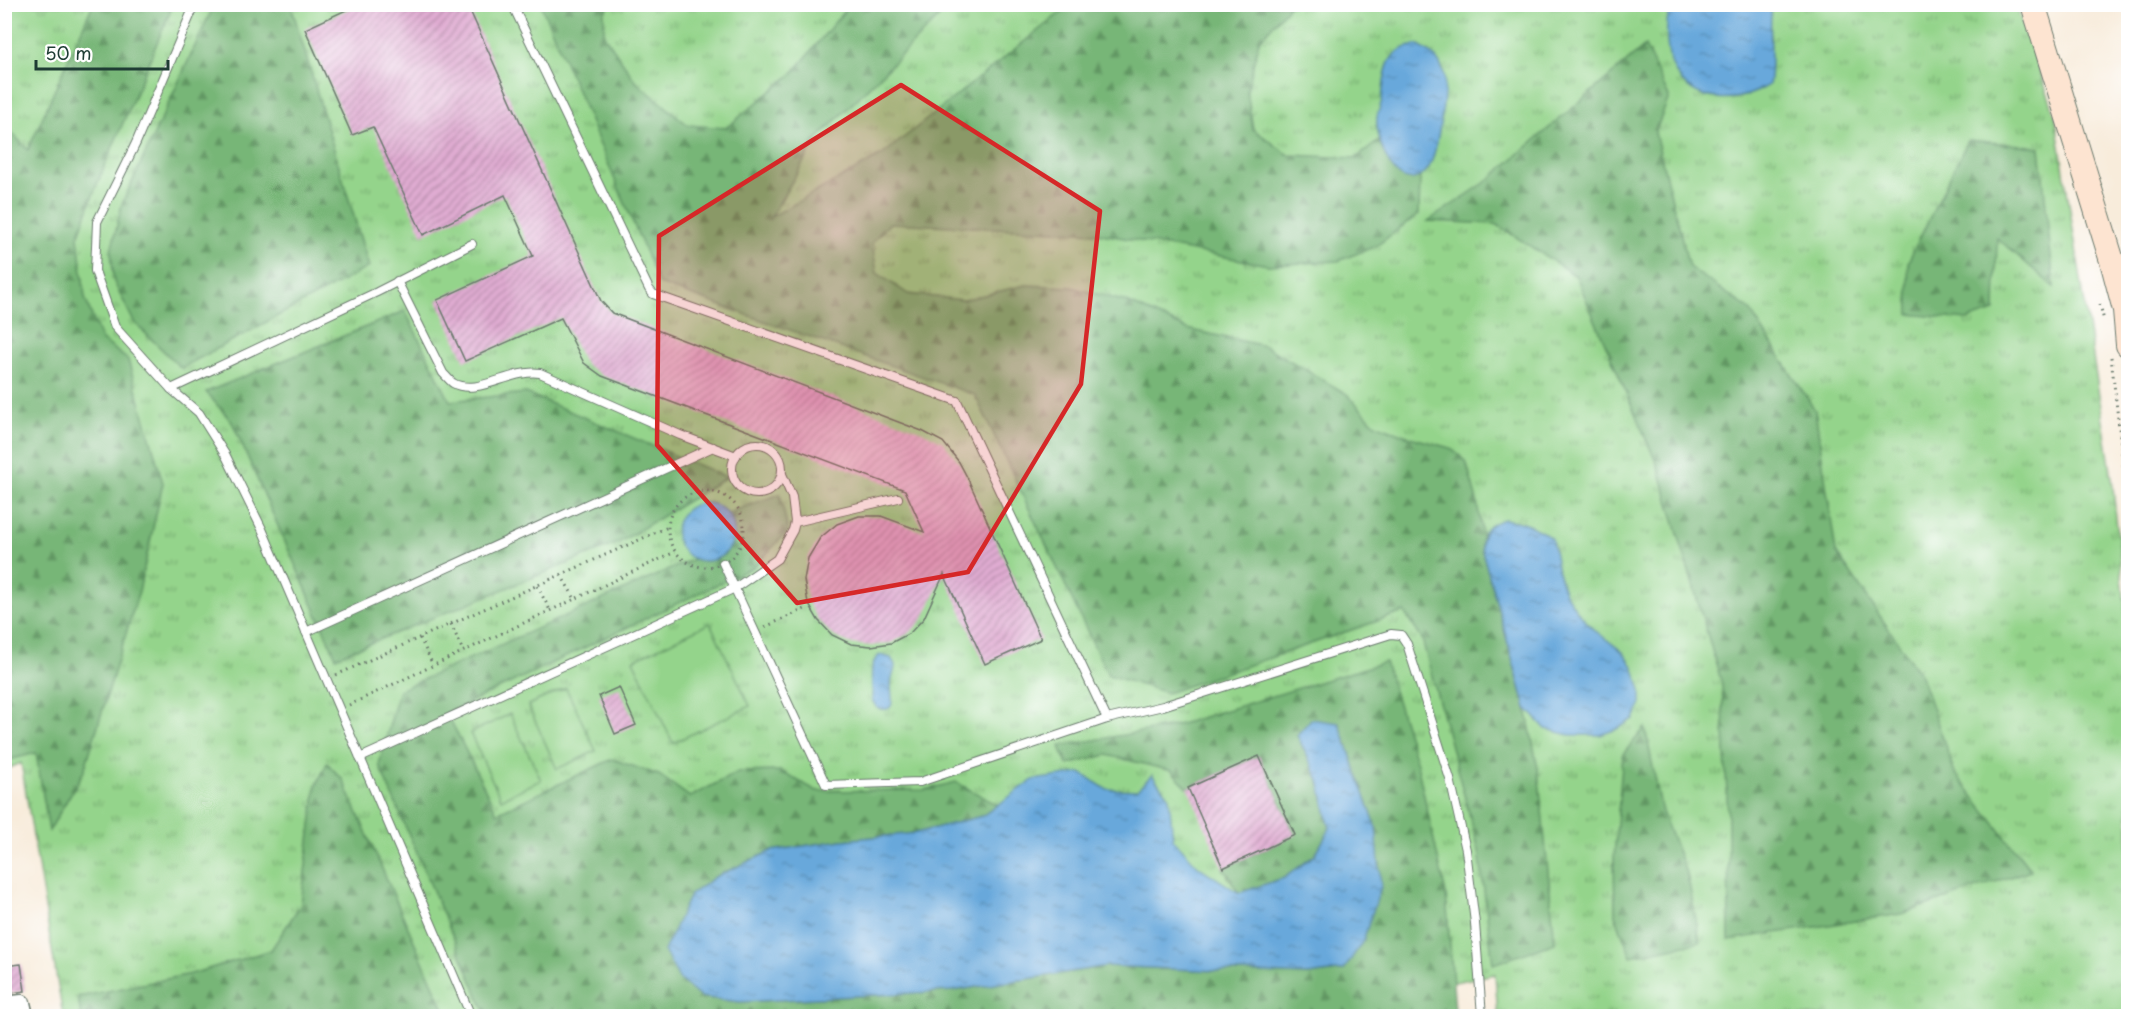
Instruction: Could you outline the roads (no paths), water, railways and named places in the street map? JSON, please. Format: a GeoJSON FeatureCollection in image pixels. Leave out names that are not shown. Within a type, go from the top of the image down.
{"type":"FeatureCollection","features":[{"type":"Feature","properties":{"kind":"main road"},"geometry":{"type":"LineString","coordinates":[[2033,4],[2126,310],[2128,345]]}},
{"type":"Feature","properties":{"kind":"street"},"geometry":{"type":"LineString","coordinates":[[4,1005],[22,1003],[25,1017]]}},
{"type":"Feature","properties":{"kind":"lane"},"geometry":{"type":"LineString","coordinates":[[195,4],[136,143],[97,222],[96,272],[115,327],[171,389],[199,413],[226,456],[262,529],[471,1017]]}},
{"type":"Feature","properties":{"kind":"lane"},"geometry":{"type":"LineString","coordinates":[[512,4],[653,294],[957,401],[1107,719]]}},
{"type":"Feature","properties":{"kind":"lane"},"geometry":{"type":"LineString","coordinates":[[171,389],[472,244]]}},
{"type":"Feature","properties":{"kind":"lane"},"geometry":{"type":"LineString","coordinates":[[397,281],[443,374],[453,383],[466,387],[533,372],[680,435],[736,456]]}},
{"type":"Feature","properties":{"kind":"lane"},"geometry":{"type":"LineString","coordinates":[[360,758],[735,588],[777,559],[795,522],[792,497],[782,474],[780,458],[770,447],[754,444],[740,450],[736,456],[733,464],[735,479],[739,486],[752,493],[768,491],[774,487],[782,474]]}},
{"type":"Feature","properties":{"kind":"lane"},"geometry":{"type":"LineString","coordinates":[[306,632],[713,447]]}},
{"type":"Feature","properties":{"kind":"lane"},"geometry":{"type":"LineString","coordinates":[[795,522],[898,498]]}},
{"type":"Feature","properties":{"kind":"lane"},"geometry":{"type":"LineString","coordinates":[[723,563],[826,785],[920,782],[1107,719],[1162,706],[1391,634],[1401,635],[1407,644],[1430,714],[1466,850],[1480,977],[1482,1017]]}},
{"type":"Feature","properties":{"kind":"water"},"geometry":{"type":"Polygon","coordinates":[[[1670,5],[1772,5],[1769,85],[1734,98],[1709,97],[1687,86],[1673,68],[1668,51],[1667,22],[1670,5]]]}},
{"type":"Feature","properties":{"kind":"water"},"geometry":{"type":"Polygon","coordinates":[[[1417,45],[1437,60],[1445,82],[1438,137],[1431,162],[1422,175],[1408,179],[1394,170],[1384,153],[1378,133],[1377,117],[1382,102],[1388,64],[1398,51],[1417,45]]]}},
{"type":"Feature","properties":{"kind":"water"},"geometry":{"type":"Polygon","coordinates":[[[699,503],[711,503],[726,511],[734,526],[734,538],[726,553],[711,561],[699,561],[684,553],[676,538],[676,526],[684,511],[699,503]]]}},
{"type":"Feature","properties":{"kind":"water"},"geometry":{"type":"Polygon","coordinates":[[[1504,519],[1529,525],[1552,539],[1558,572],[1565,593],[1593,629],[1623,652],[1633,666],[1641,690],[1641,704],[1634,719],[1617,729],[1600,735],[1570,735],[1546,729],[1526,708],[1481,547],[1487,528],[1504,519]]]}},
{"type":"Feature","properties":{"kind":"water"},"geometry":{"type":"Polygon","coordinates":[[[880,655],[891,658],[895,665],[891,682],[892,703],[888,709],[877,708],[872,700],[872,669],[880,655]]]}},
{"type":"Feature","properties":{"kind":"water"},"geometry":{"type":"Polygon","coordinates":[[[1311,719],[1339,723],[1376,827],[1381,887],[1363,941],[1344,970],[1308,975],[1107,966],[952,991],[740,1002],[700,997],[680,980],[664,951],[690,895],[715,877],[771,851],[842,840],[916,833],[982,816],[1033,780],[1081,773],[1106,789],[1137,790],[1152,775],[1169,797],[1173,839],[1199,867],[1239,893],[1284,878],[1315,855],[1330,828],[1319,780],[1297,735],[1311,719]]]}}]}
